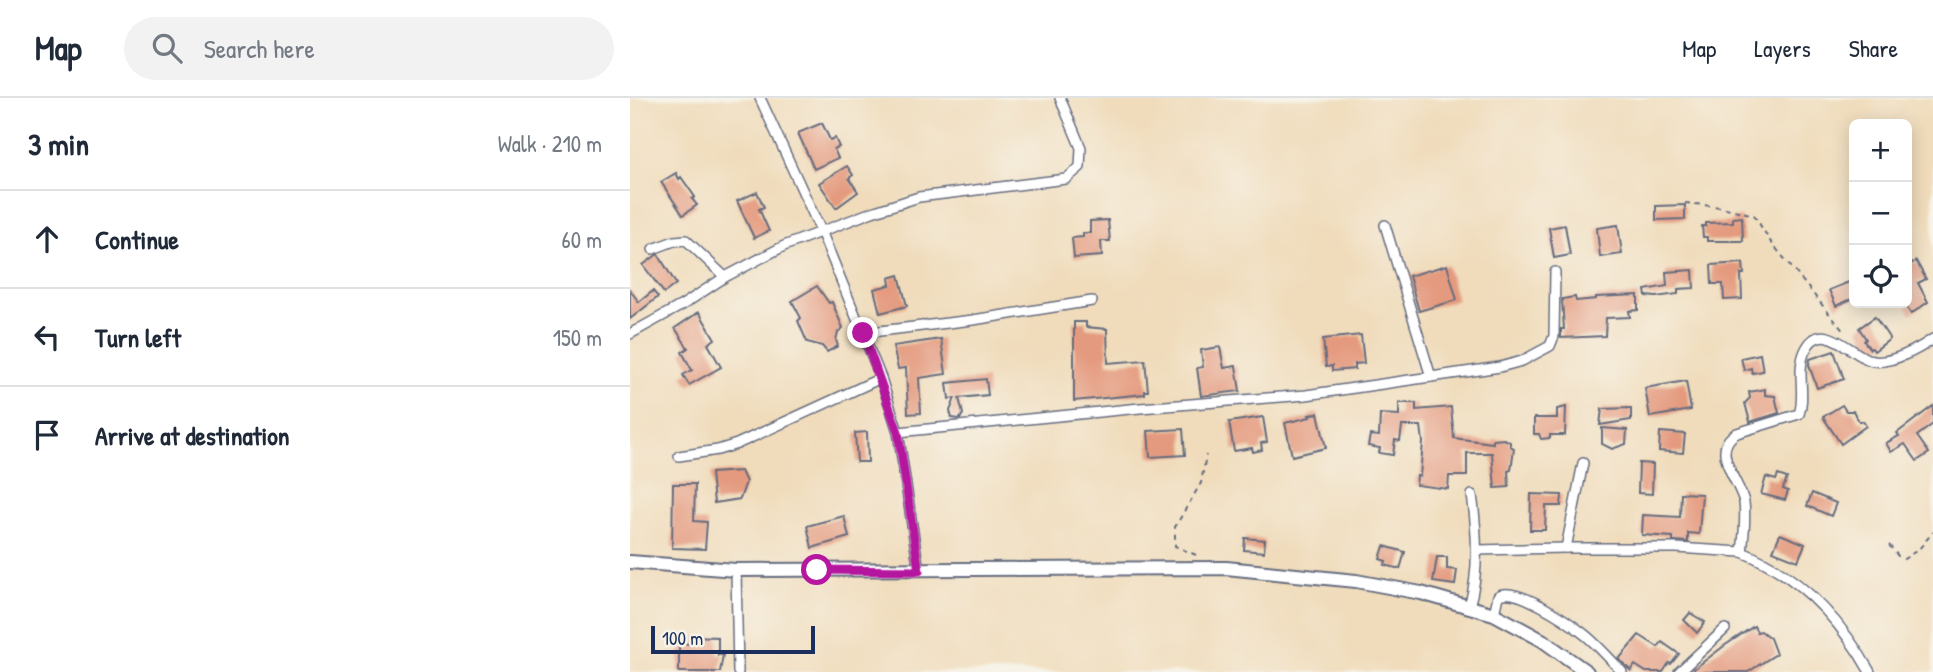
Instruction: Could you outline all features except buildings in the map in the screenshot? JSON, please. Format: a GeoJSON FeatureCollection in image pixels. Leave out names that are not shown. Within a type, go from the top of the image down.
{"type":"FeatureCollection","features":[{"type":"Feature","properties":{"kind":"street"},"geometry":{"type":"LineString","coordinates":[[760,98],[821,231],[881,378],[898,432],[919,571]]}},
{"type":"Feature","properties":{"kind":"street"},"geometry":{"type":"LineString","coordinates":[[630,334],[725,277],[784,246],[821,231],[919,197],[1066,179],[1080,167],[1081,148],[1060,98]]}},
{"type":"Feature","properties":{"kind":"street"},"geometry":{"type":"LineString","coordinates":[[1385,225],[1431,377]]}},
{"type":"Feature","properties":{"kind":"street"},"geometry":{"type":"LineString","coordinates":[[653,249],[674,241],[686,240],[725,277]]}},
{"type":"Feature","properties":{"kind":"street"},"geometry":{"type":"LineString","coordinates":[[898,432],[1307,395],[1500,367],[1522,361],[1550,346],[1554,336],[1555,272]]}},
{"type":"Feature","properties":{"kind":"street"},"geometry":{"type":"LineString","coordinates":[[863,333],[973,320],[1092,301]]}},
{"type":"Feature","properties":{"kind":"street"},"geometry":{"type":"LineString","coordinates":[[1742,552],[1744,500],[1728,468],[1726,445],[1737,433],[1799,414],[1802,407],[1800,392],[1806,348],[1819,338],[1829,336],[1875,362],[1899,356],[1932,342]]}},
{"type":"Feature","properties":{"kind":"street"},"geometry":{"type":"LineString","coordinates":[[678,456],[737,444],[881,378]]}},
{"type":"Feature","properties":{"kind":"street"},"geometry":{"type":"LineString","coordinates":[[1566,548],[1583,463]]}},
{"type":"Feature","properties":{"kind":"street"},"geometry":{"type":"LineString","coordinates":[[1469,606],[1473,595],[1476,550],[1476,521],[1472,495]]}},
{"type":"Feature","properties":{"kind":"street"},"geometry":{"type":"LineString","coordinates":[[1476,550],[1629,547],[1742,552],[1768,562],[1812,596],[1854,644],[1870,672]]}},
{"type":"Feature","properties":{"kind":"street"},"geometry":{"type":"LineString","coordinates":[[630,562],[736,570],[1227,568],[1356,580],[1421,593],[1493,614],[1542,640],[1587,672]]}},
{"type":"Feature","properties":{"kind":"street"},"geometry":{"type":"LineString","coordinates":[[736,570],[738,672]]}},
{"type":"Feature","properties":{"kind":"street"},"geometry":{"type":"LineString","coordinates":[[1493,614],[1498,596],[1502,592],[1527,598],[1582,632],[1622,672]]}},
{"type":"Feature","properties":{"kind":"street"},"geometry":{"type":"LineString","coordinates":[[1679,672],[1725,629]]}},
{"type":"Feature","properties":{"kind":"path"},"geometry":{"type":"LineString","coordinates":[[1685,203],[1722,207],[1755,215],[1770,241],[1849,338]]}},
{"type":"Feature","properties":{"kind":"path"},"geometry":{"type":"LineString","coordinates":[[1201,557],[1175,546],[1175,527],[1201,483],[1206,455]]}},
{"type":"Feature","properties":{"kind":"path"},"geometry":{"type":"LineString","coordinates":[[1889,545],[1898,556],[1905,559],[1919,549],[1933,532]]}},
{"type":"Feature","properties":{"kind":"route"},"geometry":{"type":"LineString","coordinates":[[817,570],[919,571],[898,432],[863,333]]}}]}
